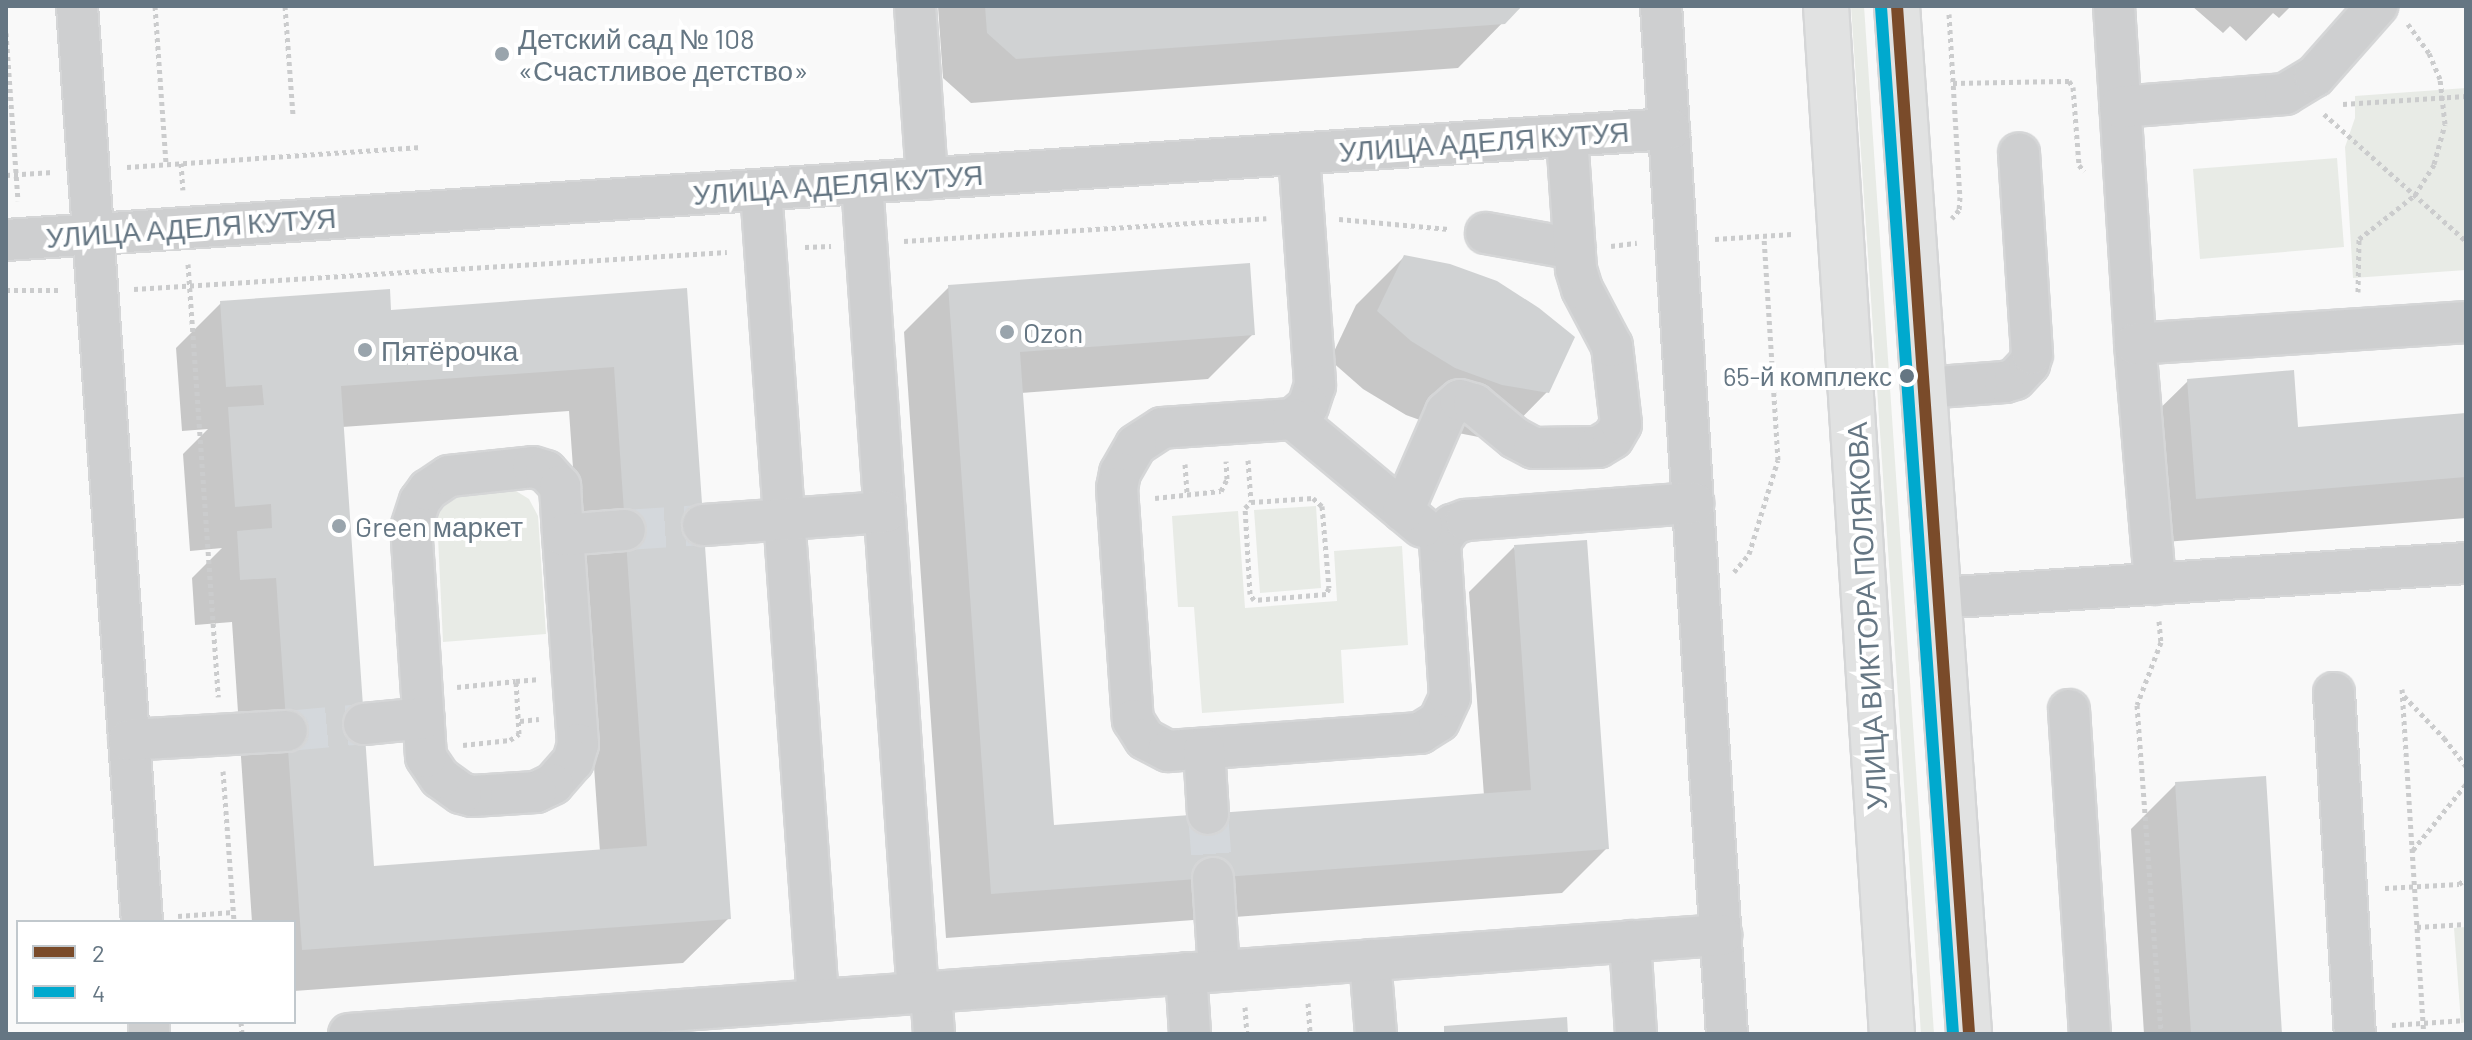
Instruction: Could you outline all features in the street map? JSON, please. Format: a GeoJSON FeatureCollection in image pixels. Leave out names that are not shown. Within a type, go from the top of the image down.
{"type":"FeatureCollection","features":[{"type":"Feature","properties":{"kind":"main road","name":"УЛИЦА ВИКТОРА ПОЛЯКОВА"},"geometry":{"type":"LineString","coordinates":[[1826,6],[1892,1034]]}},
{"type":"Feature","properties":{"kind":"main road"},"geometry":{"type":"LineString","coordinates":[[1897,6],[1969,1034]]}},
{"type":"Feature","properties":{"kind":"street"},"geometry":{"type":"LineString","coordinates":[[77,6],[142,920]]}},
{"type":"Feature","properties":{"kind":"street"},"geometry":{"type":"LineString","coordinates":[[915,6],[927,179]]}},
{"type":"Feature","properties":{"kind":"street"},"geometry":{"type":"LineString","coordinates":[[1661,6],[1727,1034]]}},
{"type":"Feature","properties":{"kind":"street"},"geometry":{"type":"LineString","coordinates":[[2114,6],[2135,344],[2155,584]]}},
{"type":"Feature","properties":{"kind":"street"},"geometry":{"type":"LineString","coordinates":[[2120,107],[2274,97],[2305,98],[2315,76],[2390,12]]}},
{"type":"Feature","properties":{"kind":"street","name":"УЛИЦА АДЕЛЯ КУТУЯ"},"geometry":{"type":"LineString","coordinates":[[13,239],[1669,129]]}},
{"type":"Feature","properties":{"kind":"street"},"geometry":{"type":"LineString","coordinates":[[1403,511],[1446,412],[1460,400],[1474,404],[1515,438],[1534,448],[1598,447],[1613,438],[1621,424],[1614,356],[1582,289],[1575,249],[1567,136]]}},
{"type":"Feature","properties":{"kind":"street"},"geometry":{"type":"LineString","coordinates":[[1924,388],[2005,382],[2015,379],[2029,364],[2032,354],[2019,153]]}},
{"type":"Feature","properties":{"kind":"street"},"geometry":{"type":"LineString","coordinates":[[1299,154],[1315,385],[1308,406],[1293,419],[1162,428],[1148,435],[1127,457],[1120,473],[1118,500],[1133,720],[1145,739],[1168,751],[1420,733],[1439,721],[1450,697],[1440,542],[1452,525],[1466,520],[1693,503]]}},
{"type":"Feature","properties":{"kind":"street"},"geometry":{"type":"LineString","coordinates":[[862,183],[885,512],[925,992],[934,1034]]}},
{"type":"Feature","properties":{"kind":"street"},"geometry":{"type":"LineString","coordinates":[[761,190],[818,1000]]}},
{"type":"Feature","properties":{"kind":"street"},"geometry":{"type":"LineString","coordinates":[[1486,233],[1575,249]]}},
{"type":"Feature","properties":{"kind":"street"},"geometry":{"type":"LineString","coordinates":[[2135,344],[2466,322]]}},
{"type":"Feature","properties":{"kind":"street"},"geometry":{"type":"LineString","coordinates":[[1293,419],[1440,542]]}},
{"type":"Feature","properties":{"kind":"street"},"geometry":{"type":"LineString","coordinates":[[533,467],[546,471],[560,486],[563,535],[578,744],[573,761],[553,784],[536,792],[472,796],[440,778],[426,757],[411,528],[413,516],[428,490],[461,473],[533,467]]}},
{"type":"Feature","properties":{"kind":"street"},"geometry":{"type":"LineString","coordinates":[[703,525],[885,512]]}},
{"type":"Feature","properties":{"kind":"street"},"geometry":{"type":"LineString","coordinates":[[563,535],[625,530]]}},
{"type":"Feature","properties":{"kind":"street"},"geometry":{"type":"LineString","coordinates":[[1939,598],[2466,563]]}},
{"type":"Feature","properties":{"kind":"street"},"geometry":{"type":"LineString","coordinates":[[2334,693],[2355,1031]]}},
{"type":"Feature","properties":{"kind":"street"},"geometry":{"type":"LineString","coordinates":[[2069,710],[2090,1034]]}},
{"type":"Feature","properties":{"kind":"street"},"geometry":{"type":"LineString","coordinates":[[364,724],[424,719]]}},
{"type":"Feature","properties":{"kind":"street"},"geometry":{"type":"LineString","coordinates":[[129,740],[287,731]]}},
{"type":"Feature","properties":{"kind":"street"},"geometry":{"type":"LineString","coordinates":[[1204,749],[1208,814]]}},
{"type":"Feature","properties":{"kind":"street"},"geometry":{"type":"LineString","coordinates":[[1190,1034],[1203,972],[1213,878]]}},
{"type":"Feature","properties":{"kind":"street"},"geometry":{"type":"LineString","coordinates":[[349,1034],[742,1020],[818,1000],[1721,935]]}},
{"type":"Feature","properties":{"kind":"street"},"geometry":{"type":"LineString","coordinates":[[1630,941],[1636,1034]]}},
{"type":"Feature","properties":{"kind":"street"},"geometry":{"type":"LineString","coordinates":[[1370,960],[1376,1034]]}},
{"type":"Feature","properties":{"kind":"path"},"geometry":{"type":"LineString","coordinates":[[155,6],[166,164]]}},
{"type":"Feature","properties":{"kind":"path"},"geometry":{"type":"LineString","coordinates":[[285,6],[293,116]]}},
{"type":"Feature","properties":{"kind":"path"},"geometry":{"type":"LineString","coordinates":[[2360,329],[2357,243],[2365,232],[2397,213],[2415,195],[2441,146],[2445,97],[2429,53],[2390,12]]}},
{"type":"Feature","properties":{"kind":"path"},"geometry":{"type":"LineString","coordinates":[[1949,14],[1960,197]]}},
{"type":"Feature","properties":{"kind":"path"},"geometry":{"type":"LineString","coordinates":[[6,33],[16,175],[13,239],[24,290]]}},
{"type":"Feature","properties":{"kind":"path"},"geometry":{"type":"LineString","coordinates":[[1953,83],[2069,81],[2073,87],[2080,168],[2086,172],[2124,169]]}},
{"type":"Feature","properties":{"kind":"path"},"geometry":{"type":"LineString","coordinates":[[2305,98],[2466,96]]}},
{"type":"Feature","properties":{"kind":"path"},"geometry":{"type":"LineString","coordinates":[[2305,98],[2466,241]]}},
{"type":"Feature","properties":{"kind":"path"},"geometry":{"type":"LineString","coordinates":[[6,175],[421,147]]}},
{"type":"Feature","properties":{"kind":"path"},"geometry":{"type":"LineString","coordinates":[[181,163],[234,920]]}},
{"type":"Feature","properties":{"kind":"path"},"geometry":{"type":"LineString","coordinates":[[1698,576],[1731,574],[1742,566],[1749,554],[1777,467],[1764,236],[1792,234]]}},
{"type":"Feature","properties":{"kind":"path"},"geometry":{"type":"LineString","coordinates":[[1118,500],[1221,491],[1227,479],[1223,424]]}},
{"type":"Feature","properties":{"kind":"path"},"geometry":{"type":"LineString","coordinates":[[1319,501],[1328,575],[1326,594],[1258,601],[1252,598],[1245,508],[1251,502],[1319,501]]}},
{"type":"Feature","properties":{"kind":"path"},"geometry":{"type":"LineString","coordinates":[[2155,584],[2161,642],[2137,705],[2161,1034]]}},
{"type":"Feature","properties":{"kind":"path"},"geometry":{"type":"LineString","coordinates":[[424,719],[516,681],[573,675]]}},
{"type":"Feature","properties":{"kind":"path"},"geometry":{"type":"LineString","coordinates":[[424,719],[514,739],[521,730],[516,681]]}},
{"type":"Feature","properties":{"kind":"path"},"geometry":{"type":"LineString","coordinates":[[2424,1034],[2403,692],[2466,766]]}},
{"type":"Feature","properties":{"kind":"path"},"geometry":{"type":"LineString","coordinates":[[2412,850],[2466,784]]}},
{"type":"Feature","properties":{"kind":"path"},"geometry":{"type":"LineString","coordinates":[[2346,891],[2459,884],[2466,879]]}},
{"type":"Feature","properties":{"kind":"path"},"geometry":{"type":"LineString","coordinates":[[142,920],[233,912]]}},
{"type":"Feature","properties":{"kind":"path"},"geometry":{"type":"LineString","coordinates":[[2417,927],[2466,924]]}},
{"type":"Feature","properties":{"kind":"path"},"geometry":{"type":"LineString","coordinates":[[2355,1031],[2466,1020]]}},
{"type":"Feature","properties":{"kind":"shaded area"},"geometry":{"type":"Polygon","coordinates":[[[1851,6],[1864,6],[1934,1034],[1921,1034],[1851,6]]]}},
{"type":"Feature","properties":{"kind":"shaded area"},"geometry":{"type":"Polygon","coordinates":[[[2466,88],[2466,270],[2353,278],[2345,147],[2355,118],[2355,96],[2466,88]]]}},
{"type":"Feature","properties":{"kind":"shaded area"},"geometry":{"type":"Polygon","coordinates":[[[2337,158],[2344,247],[2200,259],[2193,169],[2337,158]]]}},
{"type":"Feature","properties":{"kind":"shaded area"},"geometry":{"type":"Polygon","coordinates":[[[516,491],[529,499],[538,516],[546,634],[443,642],[437,516],[452,496],[516,491]]]}},
{"type":"Feature","properties":{"kind":"shaded area"},"geometry":{"type":"Polygon","coordinates":[[[1316,506],[1321,588],[1260,593],[1254,510],[1316,506]]]}},
{"type":"Feature","properties":{"kind":"shaded area"},"geometry":{"type":"Polygon","coordinates":[[[1238,511],[1245,608],[1337,601],[1334,551],[1402,546],[1408,645],[1341,650],[1344,703],[1202,713],[1194,607],[1178,607],[1172,516],[1238,511]]]}},
{"type":"Feature","properties":{"kind":"shaded area"},"geometry":{"type":"Polygon","coordinates":[[[2466,927],[2466,1022],[2461,1023],[2454,928],[2466,927]]]}},
{"type":"Feature","properties":{"kind":"building"},"geometry":{"type":"Polygon","coordinates":[[[985,6],[1522,6],[1505,24],[1016,59],[987,33],[985,6]]]}},
{"type":"Feature","properties":{"kind":"building"},"geometry":{"type":"Polygon","coordinates":[[[1404,255],[1450,264],[1497,281],[1539,308],[1575,337],[1549,393],[1502,385],[1455,368],[1411,341],[1377,311],[1404,255]]]}},
{"type":"Feature","properties":{"kind":"building"},"geometry":{"type":"Polygon","coordinates":[[[1250,263],[1255,335],[1020,352],[1054,825],[1531,790],[1514,545],[1587,540],[1609,849],[991,894],[948,285],[1250,263]]]}},
{"type":"Feature","properties":{"kind":"building"},"geometry":{"type":"Polygon","coordinates":[[[687,288],[731,919],[302,950],[276,578],[240,580],[237,531],[272,528],[271,504],[235,507],[228,407],[264,405],[262,385],[226,387],[220,301],[390,289],[391,310],[687,288]],[[614,367],[341,386],[374,866],[647,846],[614,367]]]}},
{"type":"Feature","properties":{"kind":"building"},"geometry":{"type":"Polygon","coordinates":[[[2294,370],[2298,427],[2466,413],[2466,477],[2196,499],[2187,379],[2294,370]]]}},
{"type":"Feature","properties":{"kind":"building"},"geometry":{"type":"Polygon","coordinates":[[[2266,776],[2282,1034],[2191,1034],[2175,782],[2266,776]]]}},
{"type":"Feature","properties":{"kind":"building"},"geometry":{"type":"Polygon","coordinates":[[[1567,1017],[1568,1034],[1444,1034],[1444,1026],[1567,1017]]]}},
{"type":"Feature","properties":{"kind":"tunnel"},"geometry":{"type":"LineString","coordinates":[[625,530],[703,525]]}},
{"type":"Feature","properties":{"kind":"tunnel"},"geometry":{"type":"LineString","coordinates":[[287,731],[364,724]]}},
{"type":"Feature","properties":{"kind":"tunnel"},"geometry":{"type":"LineString","coordinates":[[1208,814],[1213,878]]}},
{"type":"Feature","properties":{"kind":"transit line","name":"2"},"geometry":{"type":"LineString","coordinates":[[1897,6],[1969,1034]]}},
{"type":"Feature","properties":{"kind":"transit line","name":"4"},"geometry":{"type":"LineString","coordinates":[[1881,7],[1953,1034]]}},
{"type":"Feature","properties":{"kind":"place","name":"Детский сад № 108 «Счастливое детство»"},"geometry":{"type":"Point","coordinates":[502,54]}},
{"type":"Feature","properties":{"kind":"place","name":"Ozon"},"geometry":{"type":"Point","coordinates":[1007,332]}},
{"type":"Feature","properties":{"kind":"place","name":"Пятёрочка"},"geometry":{"type":"Point","coordinates":[365,350]}},
{"type":"Feature","properties":{"kind":"place","name":"65-й комплекс"},"geometry":{"type":"Point","coordinates":[1907,376]}},
{"type":"Feature","properties":{"kind":"place","name":"Green маркет"},"geometry":{"type":"Point","coordinates":[339,526]}}]}
